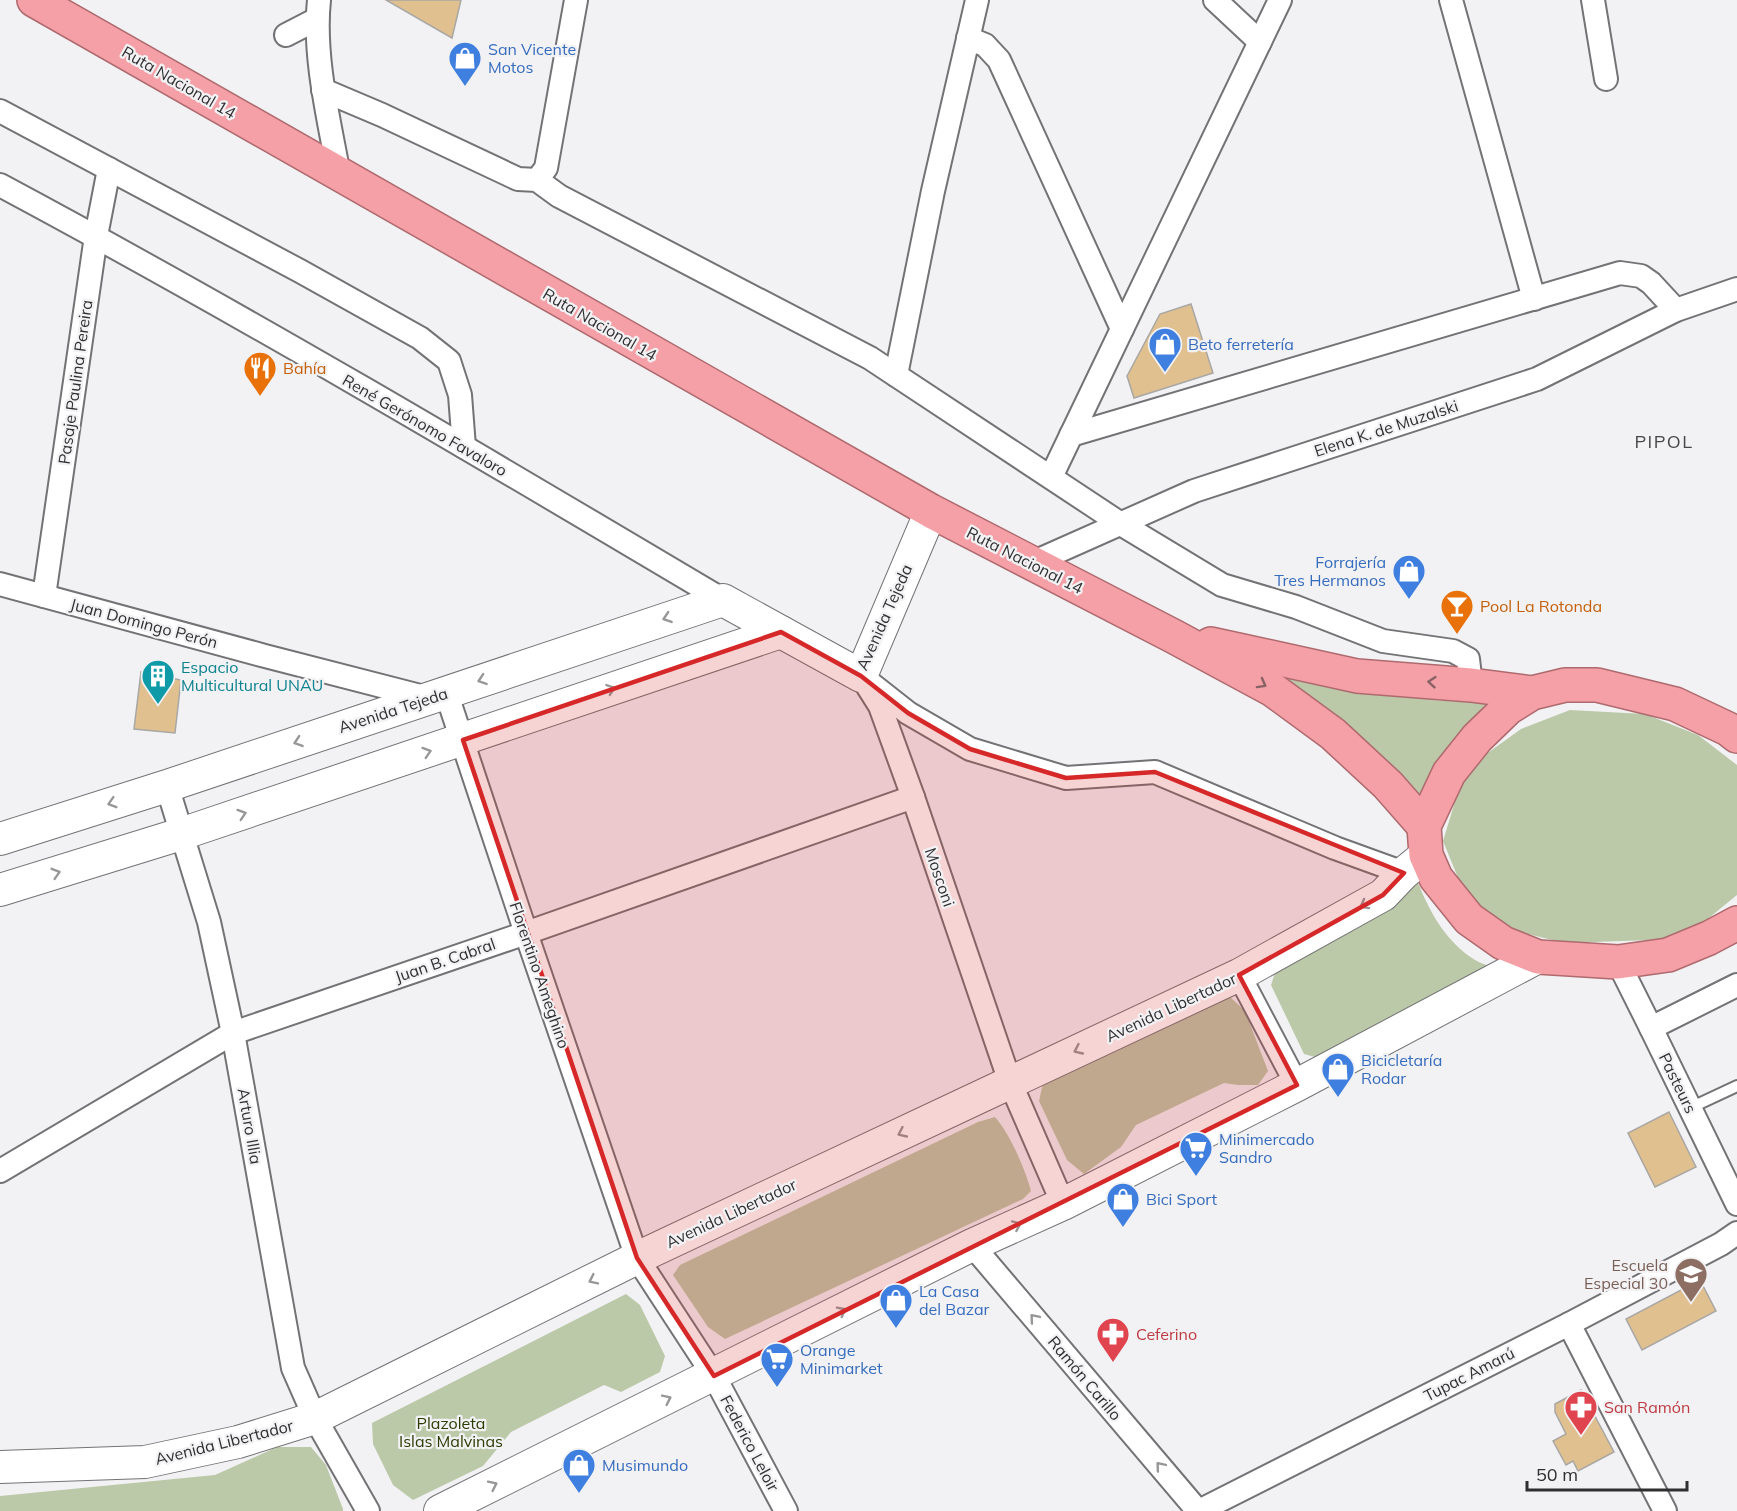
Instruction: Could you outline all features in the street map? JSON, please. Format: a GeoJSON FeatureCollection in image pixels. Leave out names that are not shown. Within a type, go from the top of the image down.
{"type":"FeatureCollection","features":[{"type":"Feature","properties":{"kind":"highway","name":"Ruta Nacional 14"},"geometry":{"type":"LineString","coordinates":[[34,0],[931,511],[1273,690],[1333,734],[1388,785],[1418,851],[1436,878],[1468,919],[1503,943],[1538,957],[1618,962],[1668,955],[1709,938],[1737,923]]}},
{"type":"Feature","properties":{"kind":"highway","name":"Ruta Nacional 14"},"geometry":{"type":"LineString","coordinates":[[1173,636],[1357,676],[1471,685],[1532,693]]}},
{"type":"Feature","properties":{"kind":"highway","name":"Ruta Nacional 14"},"geometry":{"type":"LineString","coordinates":[[1418,851],[1449,773],[1477,738],[1508,708],[1532,693],[1565,685],[1598,685],[1675,704],[1734,732]]}},
{"type":"Feature","properties":{"kind":"main road","name":"Avenida Tejeda"},"geometry":{"type":"LineString","coordinates":[[0,839],[167,786],[723,600],[861,676],[931,511]]}},
{"type":"Feature","properties":{"kind":"main road"},"geometry":{"type":"LineString","coordinates":[[0,890],[181,834],[781,632]]}},
{"type":"Feature","properties":{"kind":"main road","name":"Avenida Libertador"},"geometry":{"type":"LineString","coordinates":[[0,1467],[145,1462],[238,1442],[315,1418],[637,1258],[1239,975],[1383,895],[1418,851]]}},
{"type":"Feature","properties":{"kind":"main road"},"geometry":{"type":"LineString","coordinates":[[440,1511],[972,1245],[1063,1204],[1297,1085],[1538,957]]}},
{"type":"Feature","properties":{"kind":"street"},"geometry":{"type":"LineString","coordinates":[[537,180],[546,168],[576,0]]}},
{"type":"Feature","properties":{"kind":"street"},"geometry":{"type":"LineString","coordinates":[[896,375],[933,191],[977,0]]}},
{"type":"Feature","properties":{"kind":"street"},"geometry":{"type":"LineString","coordinates":[[1215,0],[1260,42]]}},
{"type":"Feature","properties":{"kind":"street"},"geometry":{"type":"LineString","coordinates":[[1051,477],[1280,0]]}},
{"type":"Feature","properties":{"kind":"street"},"geometry":{"type":"LineString","coordinates":[[1451,0],[1534,299]]}},
{"type":"Feature","properties":{"kind":"street"},"geometry":{"type":"LineString","coordinates":[[1593,0],[1606,79]]}},
{"type":"Feature","properties":{"kind":"street"},"geometry":{"type":"LineString","coordinates":[[318,10],[323,90],[339,175]]}},
{"type":"Feature","properties":{"kind":"street"},"geometry":{"type":"LineString","coordinates":[[286,35],[318,10]]}},
{"type":"Feature","properties":{"kind":"street"},"geometry":{"type":"LineString","coordinates":[[969,38],[985,45],[999,60],[1122,329]]}},
{"type":"Feature","properties":{"kind":"street"},"geometry":{"type":"LineString","coordinates":[[323,90],[519,179],[537,180],[559,196],[870,358],[1121,524],[1222,585],[1296,607],[1383,641],[1453,651],[1468,659],[1471,685]]}},
{"type":"Feature","properties":{"kind":"street"},"geometry":{"type":"LineString","coordinates":[[0,111],[300,271],[420,338],[449,361],[460,395],[464,447]]}},
{"type":"Feature","properties":{"kind":"street","name":"Pasaje Paulina Pereira"},"geometry":{"type":"LineString","coordinates":[[44,596],[96,236],[109,169]]}},
{"type":"Feature","properties":{"kind":"street","name":"René Gerónomo Favaloro"},"geometry":{"type":"LineString","coordinates":[[0,185],[96,236],[464,447],[723,600]]}},
{"type":"Feature","properties":{"kind":"street"},"geometry":{"type":"LineString","coordinates":[[1071,435],[1620,273],[1641,276],[1651,283],[1676,310]]}},
{"type":"Feature","properties":{"kind":"street"},"geometry":{"type":"LineString","coordinates":[[1728,292],[1737,274]]}},
{"type":"Feature","properties":{"kind":"street","name":"Elena K. de Muzalski"},"geometry":{"type":"LineString","coordinates":[[1032,563],[1194,492],[1538,378],[1676,310],[1728,292]]}},
{"type":"Feature","properties":{"kind":"street","name":"Juan Domingo Perón"},"geometry":{"type":"LineString","coordinates":[[0,585],[266,656],[437,695]]}},
{"type":"Feature","properties":{"kind":"street"},"geometry":{"type":"LineString","coordinates":[[861,676],[908,713],[970,749],[1066,778],[1155,772],[1335,848],[1418,851]]}},
{"type":"Feature","properties":{"kind":"street","name":"Mosconi"},"geometry":{"type":"LineString","coordinates":[[861,676],[880,706],[1010,1082],[1063,1204]]}},
{"type":"Feature","properties":{"kind":"street","name":"Florentino Ameghino"},"geometry":{"type":"LineString","coordinates":[[437,695],[463,740],[637,1258],[714,1376]]}},
{"type":"Feature","properties":{"kind":"street","name":"Arturo Illia"},"geometry":{"type":"LineString","coordinates":[[167,786],[209,922],[233,1033],[294,1368],[315,1418],[368,1511]]}},
{"type":"Feature","properties":{"kind":"street","name":"Juan B. Cabral"},"geometry":{"type":"LineString","coordinates":[[0,1171],[233,1033],[913,797]]}},
{"type":"Feature","properties":{"kind":"street","name":"Pasteurs"},"geometry":{"type":"LineString","coordinates":[[1618,962],[1737,1204]]}},
{"type":"Feature","properties":{"kind":"street"},"geometry":{"type":"LineString","coordinates":[[1239,975],[1297,1085]]}},
{"type":"Feature","properties":{"kind":"street"},"geometry":{"type":"LineString","coordinates":[[1651,1028],[1737,985]]}},
{"type":"Feature","properties":{"kind":"street","name":"Tupac Amarú"},"geometry":{"type":"LineString","coordinates":[[1198,1511],[1569,1324],[1721,1244],[1737,1233]]}},
{"type":"Feature","properties":{"kind":"street","name":"Ramón Carillo"},"geometry":{"type":"LineString","coordinates":[[972,1245],[1198,1511]]}},
{"type":"Feature","properties":{"kind":"street"},"geometry":{"type":"LineString","coordinates":[[1569,1324],[1665,1511]]}},
{"type":"Feature","properties":{"kind":"street","name":"Federico Leloir"},"geometry":{"type":"LineString","coordinates":[[714,1376],[786,1511]]}},
{"type":"Feature","properties":{"kind":"lane"},"geometry":{"type":"LineString","coordinates":[[1690,1108],[1737,1086]]}},
{"type":"Feature","properties":{"kind":"highlighted area"},"geometry":{"type":"Polygon","coordinates":[[[781,632],[861,676],[908,713],[970,749],[1066,778],[1155,772],[1404,873],[1383,895],[1239,975],[1297,1085],[714,1376],[637,1258],[463,740],[781,632]]]}},
{"type":"Feature","properties":{"kind":"green space"},"geometry":{"type":"Polygon","coordinates":[[[1249,666],[1432,700],[1494,704],[1423,806],[1249,666]]]}},
{"type":"Feature","properties":{"kind":"green space"},"geometry":{"type":"Polygon","coordinates":[[[1570,710],[1645,714],[1698,735],[1737,765],[1737,895],[1683,939],[1564,943],[1516,931],[1488,915],[1465,895],[1443,841],[1457,795],[1475,762],[1521,729],[1570,710]]]}},
{"type":"Feature","properties":{"kind":"green space"},"geometry":{"type":"Polygon","coordinates":[[[1417,880],[1426,902],[1444,932],[1472,958],[1495,968],[1322,1059],[1304,1054],[1271,985],[1276,970],[1417,880]]]}},
{"type":"Feature","properties":{"kind":"green space"},"geometry":{"type":"Polygon","coordinates":[[[1226,993],[1245,1011],[1268,1071],[1258,1085],[1224,1083],[1136,1125],[1121,1147],[1084,1174],[1067,1160],[1039,1101],[1043,1083],[1226,993]]]}},
{"type":"Feature","properties":{"kind":"green space"},"geometry":{"type":"Polygon","coordinates":[[[995,1117],[1011,1142],[1028,1182],[1031,1191],[1023,1199],[725,1339],[708,1327],[673,1275],[680,1265],[978,1122],[995,1117]]]}},
{"type":"Feature","properties":{"kind":"green space","name":"Plazoleta Islas Malvinas"},"geometry":{"type":"Polygon","coordinates":[[[626,1294],[640,1305],[665,1356],[660,1372],[621,1392],[604,1385],[511,1432],[483,1466],[413,1500],[393,1485],[373,1444],[372,1423],[626,1294]]]}},
{"type":"Feature","properties":{"kind":"green space"},"geometry":{"type":"Polygon","coordinates":[[[277,1447],[311,1447],[326,1465],[343,1511],[0,1511],[0,1496],[215,1475],[277,1447]]]}},
{"type":"Feature","properties":{"kind":"building"},"geometry":{"type":"Polygon","coordinates":[[[386,0],[461,0],[452,38],[386,0]]]}},
{"type":"Feature","properties":{"kind":"building"},"geometry":{"type":"Polygon","coordinates":[[[1191,304],[1213,373],[1134,398],[1127,376],[1160,314],[1191,304]]]}},
{"type":"Feature","properties":{"kind":"building","name":"Espacio Multicultural UNAU"},"geometry":{"type":"Polygon","coordinates":[[[141,672],[181,680],[175,733],[134,729],[141,672]]]}},
{"type":"Feature","properties":{"kind":"building"},"geometry":{"type":"Polygon","coordinates":[[[1669,1112],[1696,1167],[1655,1187],[1628,1133],[1669,1112]]]}},
{"type":"Feature","properties":{"kind":"building"},"geometry":{"type":"Polygon","coordinates":[[[1700,1280],[1716,1311],[1642,1350],[1626,1319],[1700,1280]]]}},
{"type":"Feature","properties":{"kind":"building"},"geometry":{"type":"Polygon","coordinates":[[[1581,1390],[1614,1452],[1578,1471],[1573,1461],[1566,1465],[1553,1441],[1566,1434],[1555,1412],[1555,1404],[1581,1390]]]}},
{"type":"Feature","properties":{"kind":"place","name":"San Vicente Motos"},"geometry":{"type":"Point","coordinates":[465,87]}},
{"type":"Feature","properties":{"kind":"place","name":"Beto ferretería"},"geometry":{"type":"Point","coordinates":[1165,373]}},
{"type":"Feature","properties":{"kind":"place","name":"Bahía"},"geometry":{"type":"Point","coordinates":[260,397]}},
{"type":"Feature","properties":{"kind":"place","name":"Forrajería Tres Hermanos"},"geometry":{"type":"Point","coordinates":[1409,600]}},
{"type":"Feature","properties":{"kind":"place","name":"Pool La Rotonda"},"geometry":{"type":"Point","coordinates":[1457,635]}},
{"type":"Feature","properties":{"kind":"place","name":"Espacio Multicultural UNAU"},"geometry":{"type":"Point","coordinates":[158,705]}},
{"type":"Feature","properties":{"kind":"place","name":"Bicicletaría Rodar"},"geometry":{"type":"Point","coordinates":[1338,1098]}},
{"type":"Feature","properties":{"kind":"place","name":"Minimercado Sandro"},"geometry":{"type":"Point","coordinates":[1196,1177]}},
{"type":"Feature","properties":{"kind":"place","name":"Bici Sport"},"geometry":{"type":"Point","coordinates":[1123,1228]}},
{"type":"Feature","properties":{"kind":"place","name":"Escuela Especial 30"},"geometry":{"type":"Point","coordinates":[1691,1303]}},
{"type":"Feature","properties":{"kind":"place","name":"La Casa del Bazar"},"geometry":{"type":"Point","coordinates":[896,1329]}},
{"type":"Feature","properties":{"kind":"place","name":"Ceferino"},"geometry":{"type":"Point","coordinates":[1113,1363]}},
{"type":"Feature","properties":{"kind":"place","name":"Orange Minimarket"},"geometry":{"type":"Point","coordinates":[777,1388]}},
{"type":"Feature","properties":{"kind":"place","name":"San Ramón"},"geometry":{"type":"Point","coordinates":[1581,1436]}},
{"type":"Feature","properties":{"kind":"place","name":"Musimundo"},"geometry":{"type":"Point","coordinates":[579,1494]}},
{"type":"Feature","properties":{"kind":"district","name":"PIPOL"},"geometry":{"type":"Point","coordinates":[1664,441]}}]}
